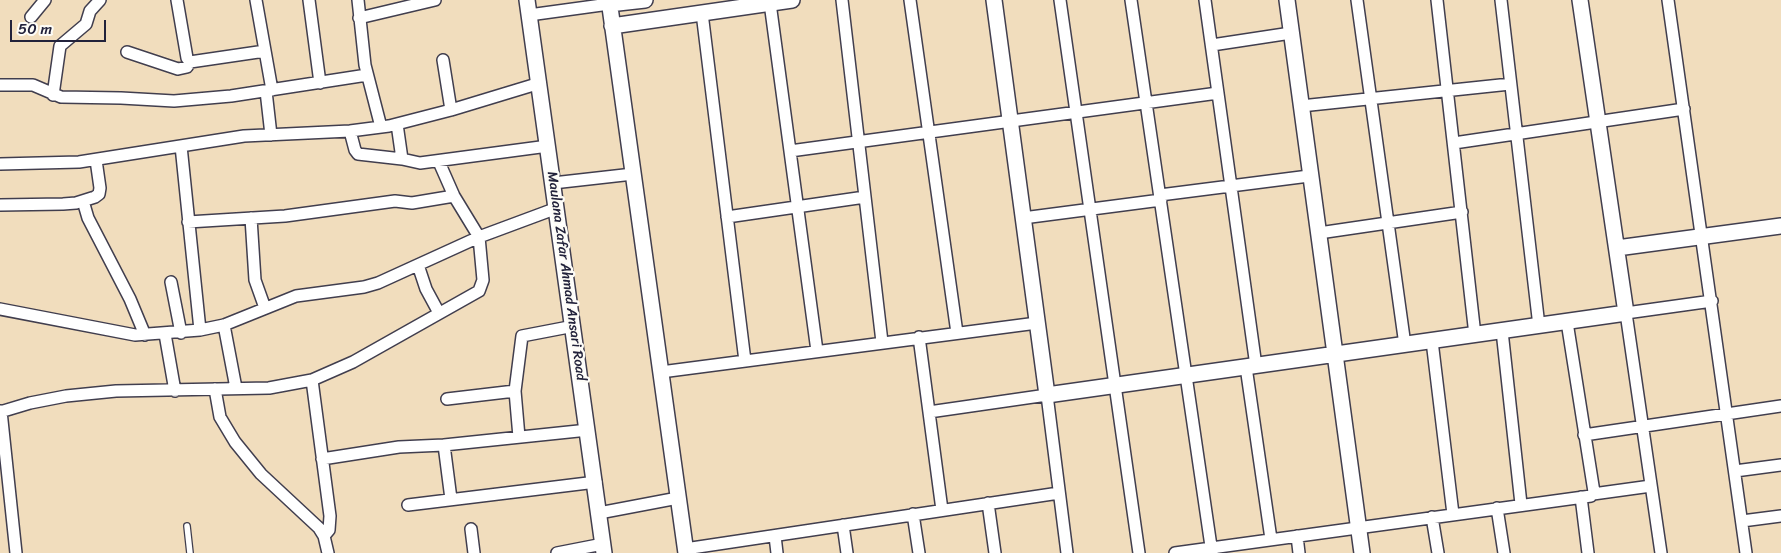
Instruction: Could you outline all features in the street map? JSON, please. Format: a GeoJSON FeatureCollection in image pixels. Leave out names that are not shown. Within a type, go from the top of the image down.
{"type":"FeatureCollection","features":[{"type":"Feature","properties":{"kind":"street"},"geometry":{"type":"LineString","coordinates":[[30,17],[45,0]]}},
{"type":"Feature","properties":{"kind":"street"},"geometry":{"type":"LineString","coordinates":[[53,95],[60,46],[86,24],[90,11],[100,0]]}},
{"type":"Feature","properties":{"kind":"street"},"geometry":{"type":"LineString","coordinates":[[177,0],[187,58],[190,62]]}},
{"type":"Feature","properties":{"kind":"street"},"geometry":{"type":"LineString","coordinates":[[256,0],[265,51],[271,135]]}},
{"type":"Feature","properties":{"kind":"street"},"geometry":{"type":"LineString","coordinates":[[308,0],[320,83]]}},
{"type":"Feature","properties":{"kind":"street"},"geometry":{"type":"LineString","coordinates":[[358,0],[367,76],[381,127]]}},
{"type":"Feature","properties":{"kind":"street"},"geometry":{"type":"LineString","coordinates":[[359,18],[401,4],[435,0]]}},
{"type":"Feature","properties":{"kind":"street","name":"Maulana Zafar Ahmad Ansari Road"},"geometry":{"type":"LineString","coordinates":[[527,0],[604,549]]}},
{"type":"Feature","properties":{"kind":"street"},"geometry":{"type":"LineString","coordinates":[[529,15],[609,2],[645,0]]}},
{"type":"Feature","properties":{"kind":"street"},"geometry":{"type":"LineString","coordinates":[[612,26],[792,0]]}},
{"type":"Feature","properties":{"kind":"street"},"geometry":{"type":"LineString","coordinates":[[842,0],[882,342]]}},
{"type":"Feature","properties":{"kind":"street"},"geometry":{"type":"LineString","coordinates":[[910,0],[957,332]]}},
{"type":"Feature","properties":{"kind":"street"},"geometry":{"type":"LineString","coordinates":[[994,0],[1067,553]]}},
{"type":"Feature","properties":{"kind":"street"},"geometry":{"type":"LineString","coordinates":[[1060,0],[1140,553]]}},
{"type":"Feature","properties":{"kind":"street"},"geometry":{"type":"LineString","coordinates":[[1131,0],[1212,550]]}},
{"type":"Feature","properties":{"kind":"street"},"geometry":{"type":"LineString","coordinates":[[1205,0],[1231,186],[1271,540]]}},
{"type":"Feature","properties":{"kind":"street"},"geometry":{"type":"LineString","coordinates":[[1287,0],[1309,176],[1362,553]]}},
{"type":"Feature","properties":{"kind":"street"},"geometry":{"type":"LineString","coordinates":[[1357,0],[1405,345]]}},
{"type":"Feature","properties":{"kind":"street"},"geometry":{"type":"LineString","coordinates":[[1437,0],[1475,335]]}},
{"type":"Feature","properties":{"kind":"street"},"geometry":{"type":"LineString","coordinates":[[1501,0],[1539,326]]}},
{"type":"Feature","properties":{"kind":"street"},"geometry":{"type":"LineString","coordinates":[[1580,0],[1661,553]]}},
{"type":"Feature","properties":{"kind":"street"},"geometry":{"type":"LineString","coordinates":[[1668,0],[1728,414],[1742,521],[1743,553]]}},
{"type":"Feature","properties":{"kind":"street"},"geometry":{"type":"LineString","coordinates":[[609,2],[686,551],[913,514],[1059,493]]}},
{"type":"Feature","properties":{"kind":"street"},"geometry":{"type":"LineString","coordinates":[[770,3],[817,351]]}},
{"type":"Feature","properties":{"kind":"street"},"geometry":{"type":"LineString","coordinates":[[702,13],[745,361]]}},
{"type":"Feature","properties":{"kind":"street"},"geometry":{"type":"LineString","coordinates":[[1212,45],[1291,33]]}},
{"type":"Feature","properties":{"kind":"street"},"geometry":{"type":"LineString","coordinates":[[127,52],[178,69],[187,67],[190,62],[265,51]]}},
{"type":"Feature","properties":{"kind":"street"},"geometry":{"type":"LineString","coordinates":[[443,60],[451,110]]}},
{"type":"Feature","properties":{"kind":"street"},"geometry":{"type":"LineString","coordinates":[[0,85],[33,85],[53,95],[68,98],[122,98],[174,101],[367,76]]}},
{"type":"Feature","properties":{"kind":"street"},"geometry":{"type":"LineString","coordinates":[[0,164],[96,160],[244,136],[350,131],[381,127],[451,110],[540,83]]}},
{"type":"Feature","properties":{"kind":"street"},"geometry":{"type":"LineString","coordinates":[[1301,106],[1510,84]]}},
{"type":"Feature","properties":{"kind":"street"},"geometry":{"type":"LineString","coordinates":[[790,152],[1218,94]]}},
{"type":"Feature","properties":{"kind":"street"},"geometry":{"type":"LineString","coordinates":[[1454,143],[1684,110]]}},
{"type":"Feature","properties":{"kind":"street"},"geometry":{"type":"LineString","coordinates":[[397,124],[402,159]]}},
{"type":"Feature","properties":{"kind":"street"},"geometry":{"type":"LineString","coordinates":[[350,131],[355,150],[358,154],[420,163],[439,162],[548,146]]}},
{"type":"Feature","properties":{"kind":"street"},"geometry":{"type":"LineString","coordinates":[[182,146],[200,330]]}},
{"type":"Feature","properties":{"kind":"street"},"geometry":{"type":"LineString","coordinates":[[0,205],[62,204],[82,201],[99,194],[96,160]]}},
{"type":"Feature","properties":{"kind":"street"},"geometry":{"type":"LineString","coordinates":[[16,553],[0,412],[30,402],[66,396],[116,391],[269,388],[312,380],[352,362],[479,291],[483,285],[479,237],[454,196],[439,162]]}},
{"type":"Feature","properties":{"kind":"street"},"geometry":{"type":"LineString","coordinates":[[553,183],[633,174]]}},
{"type":"Feature","properties":{"kind":"street"},"geometry":{"type":"LineString","coordinates":[[1023,218],[1090,210],[1231,186],[1309,176]]}},
{"type":"Feature","properties":{"kind":"street"},"geometry":{"type":"LineString","coordinates":[[188,222],[285,216],[395,201],[412,203],[454,196]]}},
{"type":"Feature","properties":{"kind":"street"},"geometry":{"type":"LineString","coordinates":[[727,217],[865,197]]}},
{"type":"Feature","properties":{"kind":"street"},"geometry":{"type":"LineString","coordinates":[[82,201],[92,225],[130,299],[145,335]]}},
{"type":"Feature","properties":{"kind":"street"},"geometry":{"type":"LineString","coordinates":[[0,309],[135,335],[181,333],[200,330],[224,325],[296,296],[364,287],[479,237],[557,208]]}},
{"type":"Feature","properties":{"kind":"street"},"geometry":{"type":"LineString","coordinates":[[1318,233],[1462,212]]}},
{"type":"Feature","properties":{"kind":"street"},"geometry":{"type":"LineString","coordinates":[[251,218],[255,280],[265,308]]}},
{"type":"Feature","properties":{"kind":"street"},"geometry":{"type":"LineString","coordinates":[[1616,248],[1781,226]]}},
{"type":"Feature","properties":{"kind":"street"},"geometry":{"type":"LineString","coordinates":[[418,265],[426,289],[439,313]]}},
{"type":"Feature","properties":{"kind":"street"},"geometry":{"type":"LineString","coordinates":[[171,282],[181,333]]}},
{"type":"Feature","properties":{"kind":"street"},"geometry":{"type":"LineString","coordinates":[[929,412],[1712,301]]}},
{"type":"Feature","properties":{"kind":"street"},"geometry":{"type":"LineString","coordinates":[[1568,322],[1593,494]]}},
{"type":"Feature","properties":{"kind":"street"},"geometry":{"type":"LineString","coordinates":[[661,372],[1037,323]]}},
{"type":"Feature","properties":{"kind":"street"},"geometry":{"type":"LineString","coordinates":[[224,325],[236,388]]}},
{"type":"Feature","properties":{"kind":"street"},"geometry":{"type":"LineString","coordinates":[[519,437],[515,391],[522,336],[574,326]]}},
{"type":"Feature","properties":{"kind":"street"},"geometry":{"type":"LineString","coordinates":[[1502,331],[1521,504]]}},
{"type":"Feature","properties":{"kind":"street"},"geometry":{"type":"LineString","coordinates":[[165,334],[175,391]]}},
{"type":"Feature","properties":{"kind":"street"},"geometry":{"type":"LineString","coordinates":[[919,337],[942,510]]}},
{"type":"Feature","properties":{"kind":"street"},"geometry":{"type":"LineString","coordinates":[[1432,341],[1453,514]]}},
{"type":"Feature","properties":{"kind":"street"},"geometry":{"type":"LineString","coordinates":[[312,380],[330,516],[329,530],[324,536]]}},
{"type":"Feature","properties":{"kind":"street"},"geometry":{"type":"LineString","coordinates":[[215,389],[220,417],[235,442],[260,474],[306,514],[324,536],[328,553]]}},
{"type":"Feature","properties":{"kind":"street"},"geometry":{"type":"LineString","coordinates":[[447,398],[515,391]]}},
{"type":"Feature","properties":{"kind":"street"},"geometry":{"type":"LineString","coordinates":[[1584,435],[1781,406]]}},
{"type":"Feature","properties":{"kind":"street"},"geometry":{"type":"LineString","coordinates":[[322,459],[399,447],[444,445],[588,430]]}},
{"type":"Feature","properties":{"kind":"street"},"geometry":{"type":"LineString","coordinates":[[444,445],[451,500]]}},
{"type":"Feature","properties":{"kind":"street"},"geometry":{"type":"LineString","coordinates":[[1735,471],[1781,465]]}},
{"type":"Feature","properties":{"kind":"street"},"geometry":{"type":"LineString","coordinates":[[408,505],[596,482]]}},
{"type":"Feature","properties":{"kind":"street"},"geometry":{"type":"LineString","coordinates":[[1175,553],[1212,550],[1297,536],[1651,486]]}},
{"type":"Feature","properties":{"kind":"street"},"geometry":{"type":"LineString","coordinates":[[1581,497],[1588,553]]}},
{"type":"Feature","properties":{"kind":"street"},"geometry":{"type":"LineString","coordinates":[[599,513],[678,498]]}},
{"type":"Feature","properties":{"kind":"street"},"geometry":{"type":"LineString","coordinates":[[988,503],[995,553]]}},
{"type":"Feature","properties":{"kind":"street"},"geometry":{"type":"LineString","coordinates":[[1497,508],[1504,553]]}},
{"type":"Feature","properties":{"kind":"street"},"geometry":{"type":"LineString","coordinates":[[913,514],[919,553]]}},
{"type":"Feature","properties":{"kind":"street"},"geometry":{"type":"LineString","coordinates":[[1742,521],[1781,516]]}},
{"type":"Feature","properties":{"kind":"street"},"geometry":{"type":"LineString","coordinates":[[1432,517],[1438,553]]}},
{"type":"Feature","properties":{"kind":"street"},"geometry":{"type":"LineString","coordinates":[[843,525],[846,553]]}},
{"type":"Feature","properties":{"kind":"street"},"geometry":{"type":"LineString","coordinates":[[471,529],[474,553]]}},
{"type":"Feature","properties":{"kind":"street"},"geometry":{"type":"LineString","coordinates":[[775,536],[777,553]]}},
{"type":"Feature","properties":{"kind":"street"},"geometry":{"type":"LineString","coordinates":[[1297,536],[1299,553]]}},
{"type":"Feature","properties":{"kind":"street"},"geometry":{"type":"LineString","coordinates":[[557,553],[604,549]]}},
{"type":"Feature","properties":{"kind":"lane"},"geometry":{"type":"LineString","coordinates":[[187,526],[190,553]]}}]}
